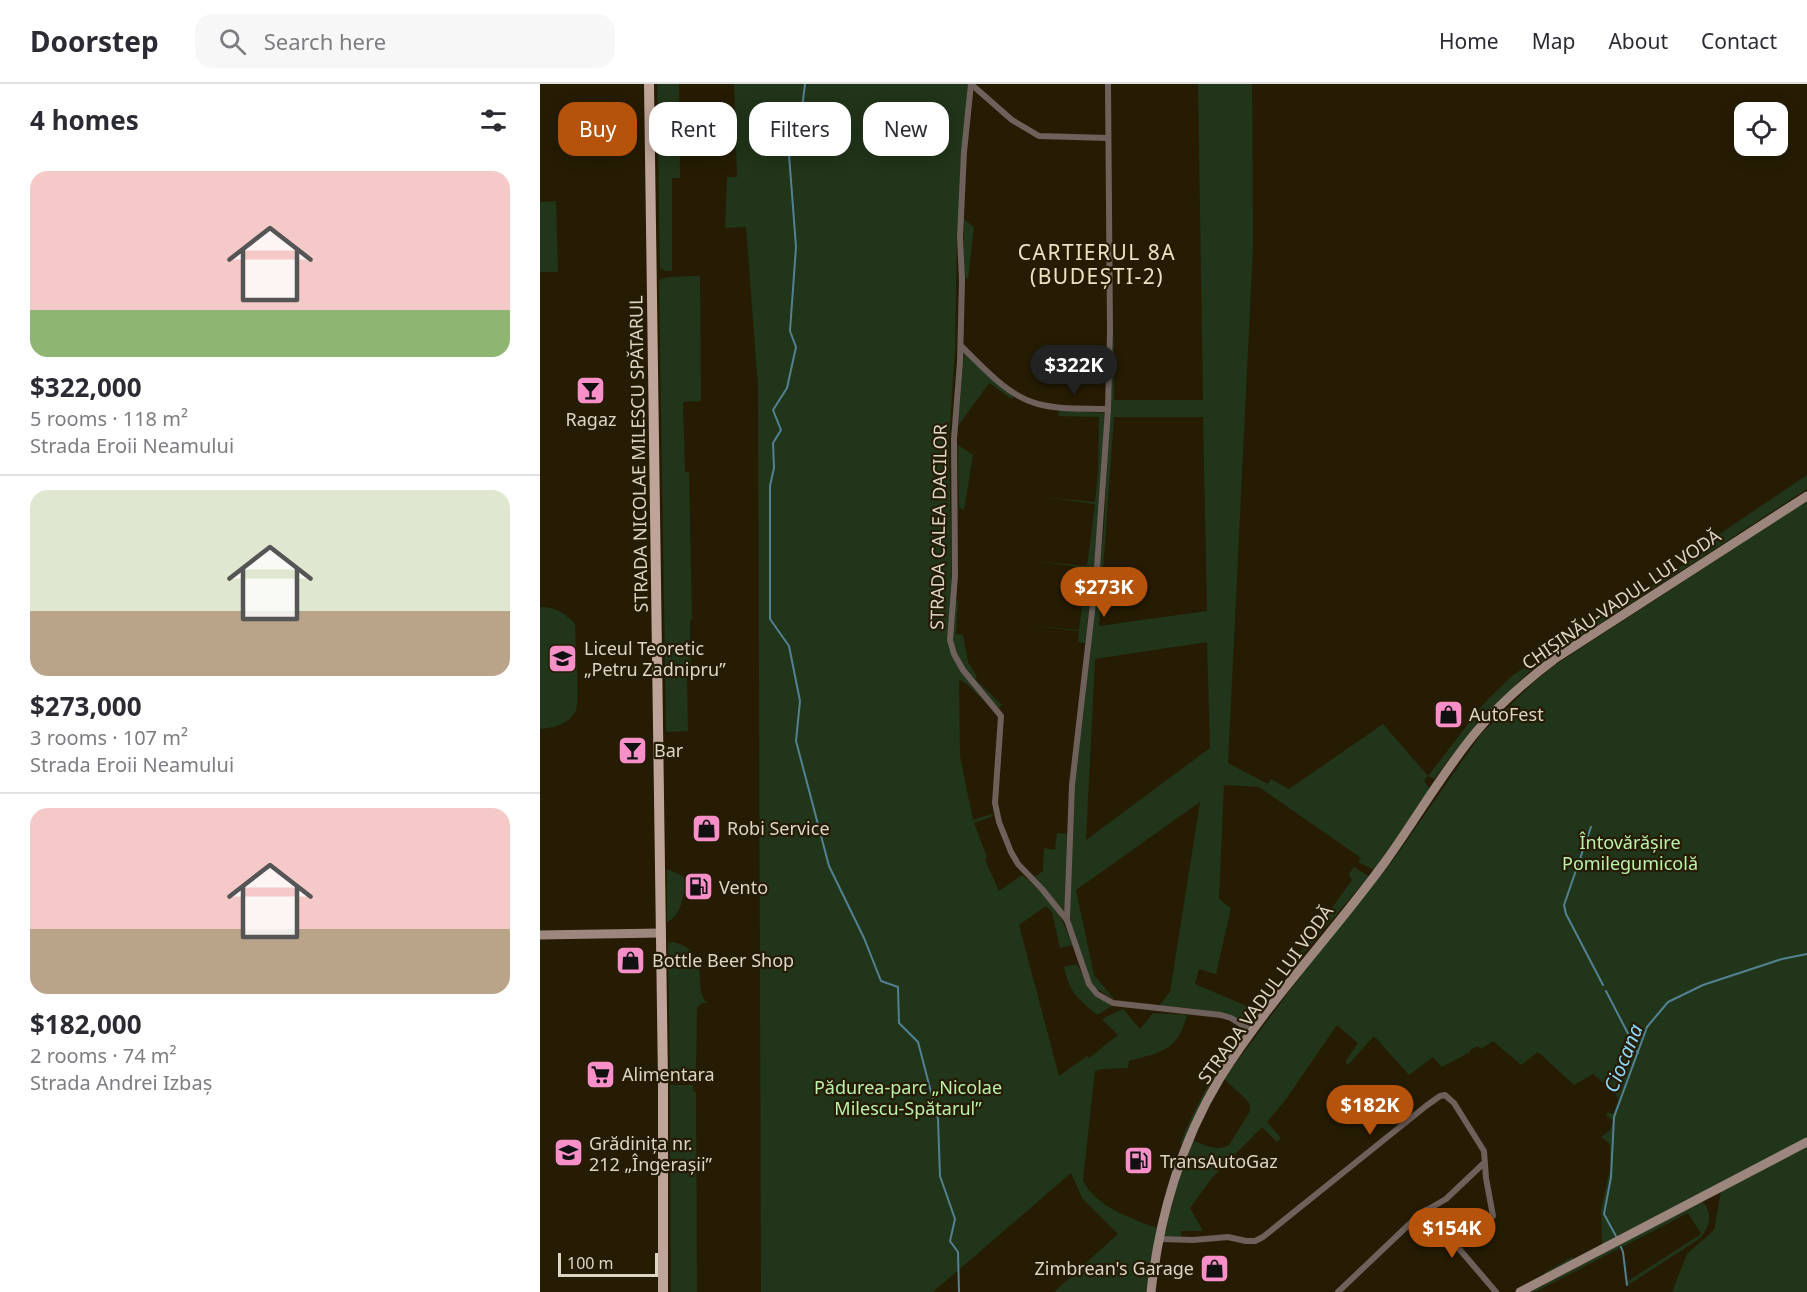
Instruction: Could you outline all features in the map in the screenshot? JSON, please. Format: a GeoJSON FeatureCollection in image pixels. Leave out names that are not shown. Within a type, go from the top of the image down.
{"type":"FeatureCollection","features":[{"type":"Feature","properties":{"kind":"main road","name":"STRADA NICOLAE MILESCU SPĂTARUL"},"geometry":{"type":"LineString","coordinates":[[649,84],[663,1292]]}},
{"type":"Feature","properties":{"kind":"main road","name":"CHIȘINĂU-VADUL LUI VODĂ"},"geometry":{"type":"LineString","coordinates":[[1385,863],[1476,732],[1533,675],[1807,496]]}},
{"type":"Feature","properties":{"kind":"main road","name":"STRADA VADUL LUI VODĂ"},"geometry":{"type":"LineString","coordinates":[[1150,1292],[1160,1239],[1182,1156],[1198,1119],[1220,1078],[1253,1032],[1385,863]]}},
{"type":"Feature","properties":{"kind":"main road"},"geometry":{"type":"LineString","coordinates":[[540,934],[660,933]]}},
{"type":"Feature","properties":{"kind":"main road"},"geometry":{"type":"LineString","coordinates":[[1520,1292],[1807,1142]]}},
{"type":"Feature","properties":{"kind":"street","name":"STRADA CALEA DACILOR"},"geometry":{"type":"LineString","coordinates":[[971,84],[1012,120],[1039,136],[1108,138]]}},
{"type":"Feature","properties":{"kind":"street","name":"STRADA CALEA DACILOR"},"geometry":{"type":"LineString","coordinates":[[971,84],[961,213],[961,346],[954,439],[955,576],[950,640],[954,654],[963,670],[1001,716],[995,808],[1011,852],[1067,920]]}},
{"type":"Feature","properties":{"kind":"street"},"geometry":{"type":"LineString","coordinates":[[1108,84],[1110,319],[1108,409],[1098,557],[1073,764],[1067,920],[1089,984],[1097,994],[1113,1003],[1221,1015],[1231,1018],[1253,1032]]}},
{"type":"Feature","properties":{"kind":"street"},"geometry":{"type":"LineString","coordinates":[[961,346],[1005,386],[1029,401],[1055,407],[1108,409]]}},
{"type":"Feature","properties":{"kind":"street"},"geometry":{"type":"LineString","coordinates":[[1160,1239],[1193,1240],[1228,1237],[1254,1241],[1263,1237],[1440,1096],[1445,1095],[1478,1138],[1484,1151],[1493,1216]]}},
{"type":"Feature","properties":{"kind":"street"},"geometry":{"type":"LineString","coordinates":[[1338,1292],[1420,1214],[1446,1199],[1484,1163]]}},
{"type":"Feature","properties":{"kind":"street"},"geometry":{"type":"LineString","coordinates":[[1426,1210],[1496,1292]]}},
{"type":"Feature","properties":{"kind":"green space"},"geometry":{"type":"Polygon","coordinates":[[[657,84],[679,84],[679,102],[657,102],[657,84]]]}},
{"type":"Feature","properties":{"kind":"green space","name":"Pădurea-parc „Nicolae Milescu-Spătarul”"},"geometry":{"type":"Polygon","coordinates":[[[734,84],[968,84],[957,234],[955,349],[949,439],[952,597],[949,647],[991,708],[959,679],[960,756],[973,820],[992,814],[993,816],[974,823],[987,857],[985,860],[999,891],[1022,875],[1039,890],[1059,914],[1072,945],[1060,948],[1052,912],[1046,906],[1019,925],[1059,1076],[1087,1056],[1089,1058],[1118,1035],[1102,1019],[1123,1009],[1140,1029],[1153,1013],[1187,1015],[1179,1036],[1167,1048],[1129,1061],[1128,1068],[1095,1071],[1083,1180],[1088,1189],[1105,1204],[1126,1216],[1157,1228],[1146,1292],[1054,1292],[1118,1234],[1082,1198],[1071,1173],[933,1292],[761,1292],[758,386],[746,227],[725,228],[727,177],[737,177],[737,102],[735,102],[734,84]]]}},
{"type":"Feature","properties":{"kind":"green space"},"geometry":{"type":"Polygon","coordinates":[[[1198,84],[1252,84],[1253,247],[1228,763],[1268,784],[1271,779],[1289,789],[1383,724],[1428,776],[1424,781],[1430,789],[1374,870],[1358,862],[1361,858],[1259,787],[1224,785],[1219,899],[1231,908],[1216,974],[1199,969],[1195,984],[1256,1010],[1261,1015],[1253,1026],[1229,1016],[1207,1011],[1159,1006],[1170,992],[1200,802],[1076,890],[1094,975],[1115,1000],[1094,987],[1091,982],[1071,924],[1076,753],[1082,726],[1104,526],[1114,326],[1114,400],[1203,400],[1198,84]],[[1114,417],[1099,626],[1207,611],[1203,417],[1114,417]],[[1207,642],[1095,659],[1086,840],[1210,748],[1207,642]]]}},
{"type":"Feature","properties":{"kind":"green space"},"geometry":{"type":"Polygon","coordinates":[[[658,156],[680,156],[680,178],[672,178],[672,271],[660,268],[658,156]]]}},
{"type":"Feature","properties":{"kind":"green space"},"geometry":{"type":"Polygon","coordinates":[[[556,201],[558,272],[540,272],[540,202],[556,201]]]}},
{"type":"Feature","properties":{"kind":"green space"},"geometry":{"type":"Polygon","coordinates":[[[964,219],[974,227],[968,279],[964,277],[964,219]]]}},
{"type":"Feature","properties":{"kind":"green space"},"geometry":{"type":"Polygon","coordinates":[[[700,276],[701,401],[683,402],[685,472],[689,472],[692,620],[690,620],[691,676],[687,676],[688,731],[669,732],[666,731],[659,280],[667,277],[700,276]]]}},
{"type":"Feature","properties":{"kind":"green space"},"geometry":{"type":"Polygon","coordinates":[[[964,352],[1015,395],[1012,399],[989,383],[958,426],[964,352]]]}},
{"type":"Feature","properties":{"kind":"green space"},"geometry":{"type":"Polygon","coordinates":[[[1059,410],[1105,413],[1099,524],[1085,643],[1078,642],[1079,631],[1027,625],[1079,630],[1087,568],[1035,561],[1087,566],[1095,504],[1043,497],[1095,502],[1099,417],[1058,416],[1059,410]]]}},
{"type":"Feature","properties":{"kind":"green space"},"geometry":{"type":"Polygon","coordinates":[[[958,445],[973,455],[964,510],[959,507],[958,445]]]}},
{"type":"Feature","properties":{"kind":"green space"},"geometry":{"type":"Polygon","coordinates":[[[1807,475],[1807,489],[1553,654],[1529,672],[1488,712],[1478,711],[1513,675],[1694,558],[1690,554],[1807,475]]]}},
{"type":"Feature","properties":{"kind":"green space","name":"Întovărășire Pomilegumicolă"},"geometry":{"type":"Polygon","coordinates":[[[1807,501],[1807,1140],[1546,1276],[1544,1273],[1602,1244],[1601,1210],[1610,1169],[1610,1144],[1601,1137],[1610,1130],[1613,1120],[1606,1115],[1608,1112],[1613,1114],[1618,1101],[1616,1094],[1593,1074],[1574,1085],[1538,1052],[1521,1065],[1493,1041],[1481,1049],[1478,1046],[1470,1050],[1442,1067],[1433,1057],[1409,1075],[1374,1036],[1348,1065],[1345,1062],[1358,1043],[1337,1025],[1284,1102],[1267,1122],[1281,1138],[1277,1142],[1262,1127],[1212,1178],[1190,1208],[1203,1231],[1181,1231],[1181,1237],[1164,1236],[1177,1184],[1192,1140],[1215,1148],[1229,1145],[1250,1111],[1248,1101],[1224,1079],[1317,954],[1391,863],[1481,734],[1534,682],[1555,665],[1807,501]]]}},
{"type":"Feature","properties":{"kind":"green space"},"geometry":{"type":"Polygon","coordinates":[[[956,601],[958,601],[956,634],[963,635],[968,662],[977,677],[975,679],[1002,705],[999,708],[970,676],[958,658],[953,634],[956,601]]]}},
{"type":"Feature","properties":{"kind":"green space"},"geometry":{"type":"Polygon","coordinates":[[[540,607],[559,611],[575,624],[578,695],[576,710],[570,719],[556,726],[540,729],[540,607]]]}},
{"type":"Feature","properties":{"kind":"green space"},"geometry":{"type":"Polygon","coordinates":[[[1475,715],[1476,725],[1434,779],[1428,776],[1475,715]]]}},
{"type":"Feature","properties":{"kind":"green space"},"geometry":{"type":"Polygon","coordinates":[[[1057,833],[1067,834],[1065,912],[1035,877],[1043,871],[1044,848],[1055,850],[1057,833]]]}},
{"type":"Feature","properties":{"kind":"green space"},"geometry":{"type":"Polygon","coordinates":[[[1354,867],[1369,876],[1291,968],[1352,880],[1349,874],[1354,867]]]}},
{"type":"Feature","properties":{"kind":"green space"},"geometry":{"type":"Polygon","coordinates":[[[667,869],[685,877],[686,880],[679,909],[667,922],[667,869]]]}},
{"type":"Feature","properties":{"kind":"green space"},"geometry":{"type":"Polygon","coordinates":[[[673,942],[686,947],[698,961],[701,987],[707,1003],[702,1003],[697,1007],[696,1071],[693,1072],[693,1079],[670,1078],[668,943],[673,942]]]}},
{"type":"Feature","properties":{"kind":"green space"},"geometry":{"type":"Polygon","coordinates":[[[1077,964],[1089,988],[1112,1006],[1097,1015],[1079,999],[1069,983],[1064,967],[1077,964]]]}},
{"type":"Feature","properties":{"kind":"green space"},"geometry":{"type":"Polygon","coordinates":[[[1243,1031],[1247,1034],[1185,1142],[1180,1144],[1208,1086],[1243,1031]]]}},
{"type":"Feature","properties":{"kind":"green space"},"geometry":{"type":"Polygon","coordinates":[[[670,1085],[693,1085],[693,1091],[696,1092],[697,1292],[671,1292],[670,1085]]]}},
{"type":"Feature","properties":{"kind":"green space"},"geometry":{"type":"Polygon","coordinates":[[[1807,1146],[1807,1292],[1672,1292],[1687,1254],[1714,1230],[1721,1191],[1807,1146]]]}},
{"type":"Feature","properties":{"kind":"green space"},"geometry":{"type":"Polygon","coordinates":[[[1702,1201],[1708,1210],[1709,1220],[1706,1230],[1699,1239],[1628,1285],[1628,1281],[1701,1234],[1688,1213],[1535,1292],[1530,1292],[1702,1201]]]}},
{"type":"Feature","properties":{"kind":"waterway"},"geometry":{"type":"LineString","coordinates":[[805,84],[801,117],[788,141],[796,247],[790,331],[796,347],[787,388],[773,410],[781,430],[773,443],[774,468],[770,486],[770,619],[789,646],[800,701],[796,741],[829,866],[864,938],[881,981],[898,987],[899,1023],[918,1042],[938,1119],[940,1176],[955,1219],[950,1241],[958,1252],[959,1292]]}},
{"type":"Feature","properties":{"kind":"waterway"},"geometry":{"type":"LineString","coordinates":[[1591,827],[1564,905],[1566,914],[1603,985]]}},
{"type":"Feature","properties":{"kind":"waterway","name":"Ciocana"},"geometry":{"type":"LineString","coordinates":[[1617,1238],[1604,1214],[1611,1177],[1614,1117],[1647,1027],[1668,1002],[1703,985],[1782,959],[1807,954]]}},
{"type":"Feature","properties":{"kind":"waterway"},"geometry":{"type":"LineString","coordinates":[[1606,991],[1638,1053]]}},
{"type":"Feature","properties":{"kind":"waterway","name":"Ciocana"},"geometry":{"type":"LineString","coordinates":[[1621,1247],[1627,1285]]}},
{"type":"Feature","properties":{"kind":"place","name":"Ragaz"},"geometry":{"type":"Point","coordinates":[591,390]}},
{"type":"Feature","properties":{"kind":"place","name":"Liceul Teoretic „Petru Zadnipru”"},"geometry":{"type":"Point","coordinates":[563,658]}},
{"type":"Feature","properties":{"kind":"place","name":"AutoFest"},"geometry":{"type":"Point","coordinates":[1448,714]}},
{"type":"Feature","properties":{"kind":"place","name":"Bar"},"geometry":{"type":"Point","coordinates":[633,750]}},
{"type":"Feature","properties":{"kind":"place","name":"Robi Service"},"geometry":{"type":"Point","coordinates":[706,828]}},
{"type":"Feature","properties":{"kind":"place","name":"Vento"},"geometry":{"type":"Point","coordinates":[698,887]}},
{"type":"Feature","properties":{"kind":"place","name":"Bottle Beer Shop"},"geometry":{"type":"Point","coordinates":[631,960]}},
{"type":"Feature","properties":{"kind":"place","name":"Alimentara"},"geometry":{"type":"Point","coordinates":[601,1074]}},
{"type":"Feature","properties":{"kind":"place","name":"Grădinița nr. 212 „Îngerașii”"},"geometry":{"type":"Point","coordinates":[568,1153]}},
{"type":"Feature","properties":{"kind":"place","name":"TransAutoGaz"},"geometry":{"type":"Point","coordinates":[1139,1161]}},
{"type":"Feature","properties":{"kind":"place","name":"Zimbrean's Garage"},"geometry":{"type":"Point","coordinates":[1215,1268]}},
{"type":"Feature","properties":{"kind":"district","name":"CARTIERUL 8A (BUDEȘTI-2)"},"geometry":{"type":"Point","coordinates":[1097,264]}}]}
